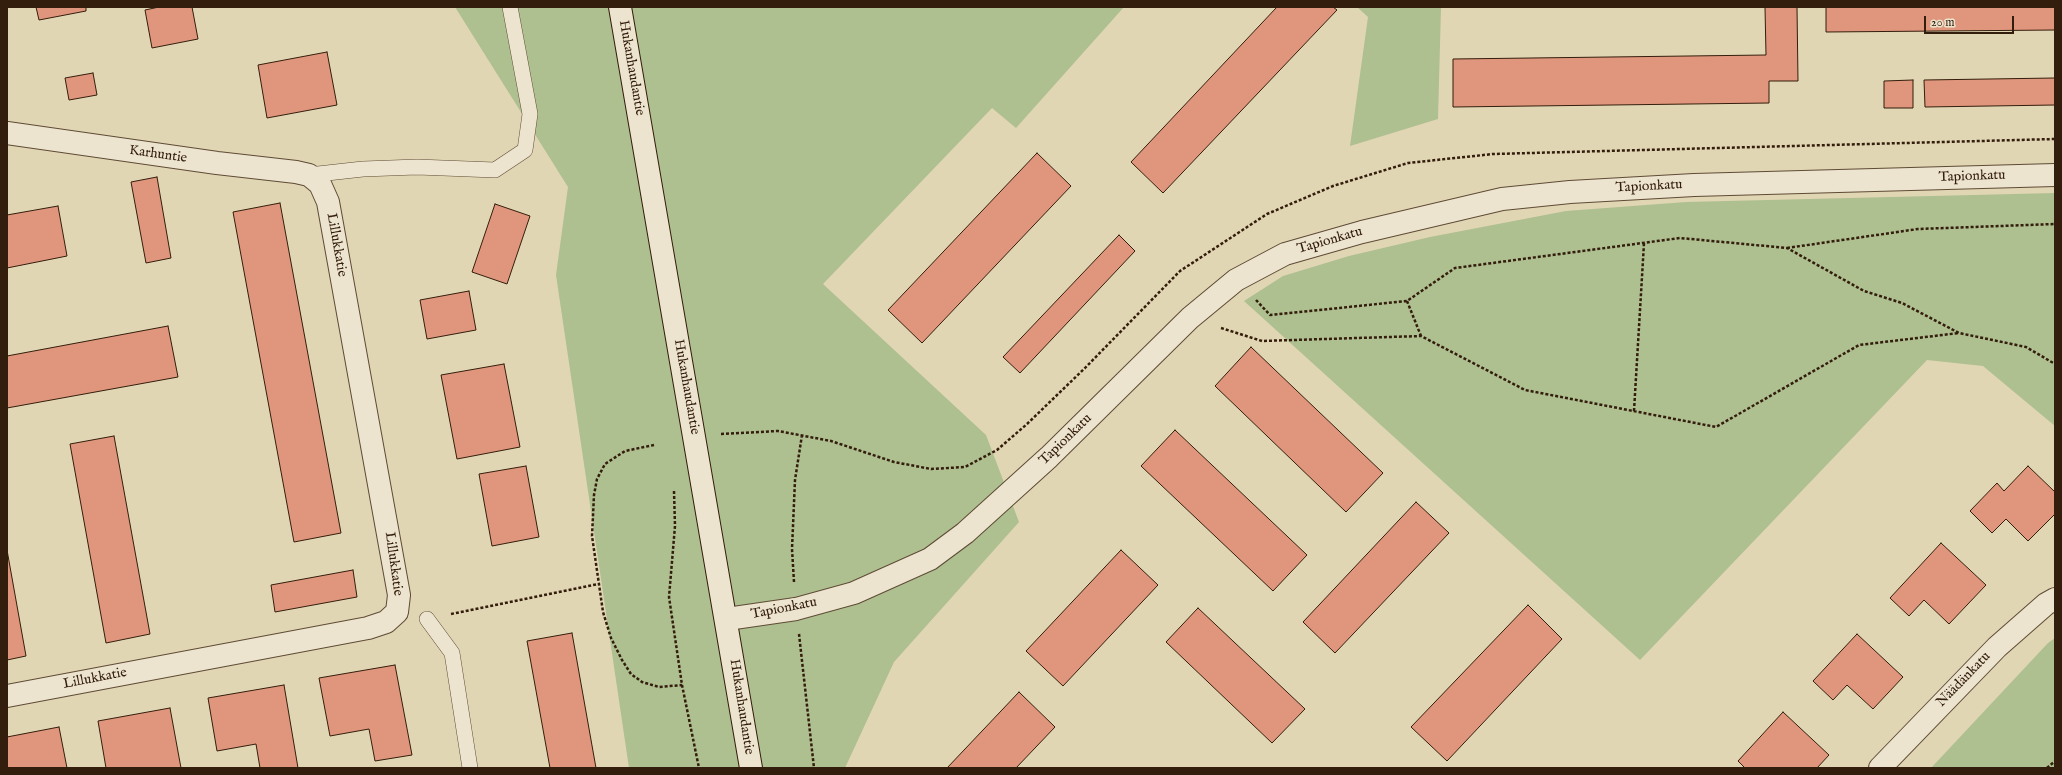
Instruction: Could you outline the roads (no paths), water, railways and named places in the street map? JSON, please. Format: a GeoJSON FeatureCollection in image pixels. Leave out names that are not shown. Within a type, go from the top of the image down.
{"type":"FeatureCollection","features":[{"type":"Feature","properties":{"kind":"street","name":"Hukanhaudantie"},"geometry":{"type":"LineString","coordinates":[[620,7],[752,768]]}},
{"type":"Feature","properties":{"kind":"street","name":"Karhuntie"},"geometry":{"type":"LineString","coordinates":[[7,133],[309,175]]}},
{"type":"Feature","properties":{"kind":"street","name":"Lillukkatie"},"geometry":{"type":"LineString","coordinates":[[7,696],[368,628],[386,622],[397,612],[399,594],[398,581],[328,202],[320,184],[309,175]]}},
{"type":"Feature","properties":{"kind":"street","name":"Tapionkatu"},"geometry":{"type":"LineString","coordinates":[[727,619],[796,609],[854,593],[930,559],[965,533],[1049,457],[1190,318],[1236,280],[1285,254],[1362,232],[1502,199],[1570,192],[1694,185],[2055,175]]}},
{"type":"Feature","properties":{"kind":"street","name":"Näädänkatu"},"geometry":{"type":"LineString","coordinates":[[1880,768],[1997,647],[2046,604],[2055,599]]}},
{"type":"Feature","properties":{"kind":"lane"},"geometry":{"type":"LineString","coordinates":[[309,175],[417,166],[495,170],[525,150],[530,114],[510,7]]}},
{"type":"Feature","properties":{"kind":"lane"},"geometry":{"type":"LineString","coordinates":[[427,619],[452,653],[470,768]]}}]}
